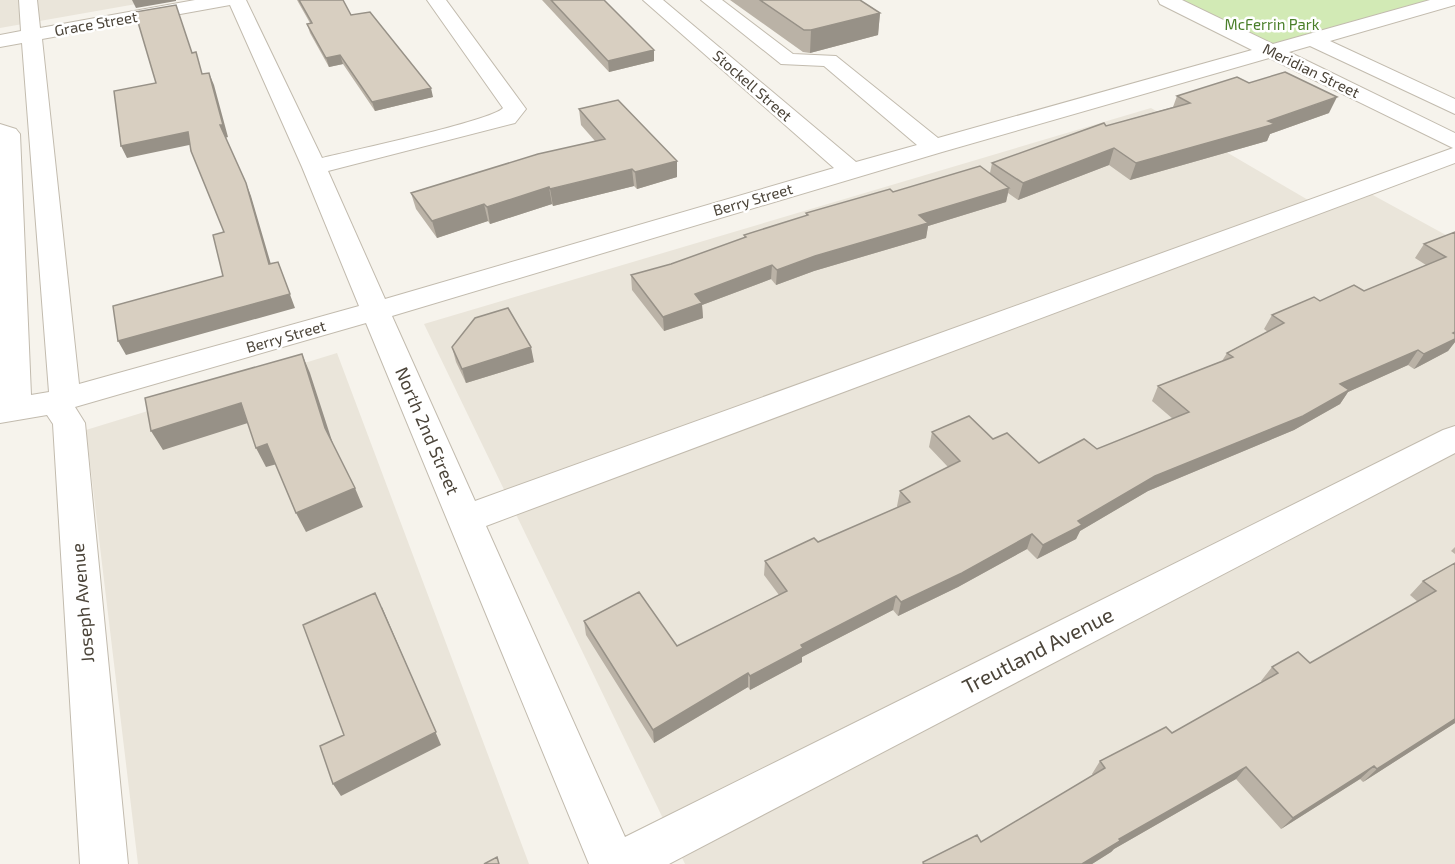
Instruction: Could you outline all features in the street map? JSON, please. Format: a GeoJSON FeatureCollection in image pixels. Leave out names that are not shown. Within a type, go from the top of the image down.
{"type":"FeatureCollection","features":[{"type":"Feature","properties":{"kind":"street"},"geometry":{"type":"LineString","coordinates":[[0,131],[8,134],[7,411],[60,400],[28,0]]}},
{"type":"Feature","properties":{"kind":"street","name":"Grace Street"},"geometry":{"type":"LineString","coordinates":[[0,41],[227,0]]}},
{"type":"Feature","properties":{"kind":"street","name":"North 2nd Street"},"geometry":{"type":"LineString","coordinates":[[237,0],[314,167],[613,864]]}},
{"type":"Feature","properties":{"kind":"street"},"geometry":{"type":"LineString","coordinates":[[314,167],[476,127],[507,118],[515,109],[436,0]]}},
{"type":"Feature","properties":{"kind":"street","name":"Stockell Street"},"geometry":{"type":"LineString","coordinates":[[652,0],[852,171]]}},
{"type":"Feature","properties":{"kind":"street"},"geometry":{"type":"LineString","coordinates":[[710,0],[788,60]]}},
{"type":"Feature","properties":{"kind":"street","name":"Meridian Street"},"geometry":{"type":"LineString","coordinates":[[1167,0],[1455,142]]}},
{"type":"Feature","properties":{"kind":"street","name":"Berry Street"},"geometry":{"type":"LineString","coordinates":[[60,400],[376,311],[934,147],[1453,0]]}},
{"type":"Feature","properties":{"kind":"street"},"geometry":{"type":"LineString","coordinates":[[1311,39],[1455,107]]}},
{"type":"Feature","properties":{"kind":"street"},"geometry":{"type":"LineString","coordinates":[[737,73],[788,60],[829,60],[934,147]]}},
{"type":"Feature","properties":{"kind":"street"},"geometry":{"type":"LineString","coordinates":[[464,520],[1455,155]]}},
{"type":"Feature","properties":{"kind":"street","name":"Joseph Avenue"},"geometry":{"type":"LineString","coordinates":[[60,400],[69,423],[104,864]]}},
{"type":"Feature","properties":{"kind":"street","name":"Treutland Avenue"},"geometry":{"type":"LineString","coordinates":[[620,864],[1455,438]]}},
{"type":"Feature","properties":{"kind":"shaded area"},"geometry":{"type":"Polygon","coordinates":[[[0,0],[159,0],[0,28],[0,0]]]}},
{"type":"Feature","properties":{"kind":"shaded area"},"geometry":{"type":"Polygon","coordinates":[[[1151,108],[1327,211],[1371,194],[1455,240],[1455,864],[685,864],[424,324],[1151,108]]]}},
{"type":"Feature","properties":{"kind":"shaded area"},"geometry":{"type":"Polygon","coordinates":[[[337,353],[529,864],[138,864],[86,430],[337,353]]]}},
{"type":"Feature","properties":{"kind":"green space","name":"McFerrin Park"},"geometry":{"type":"Polygon","coordinates":[[[1167,0],[1451,0],[1269,51],[1167,0]]]}},
{"type":"Feature","properties":{"kind":"building"},"geometry":{"type":"Polygon","coordinates":[[[299,0],[343,0],[351,15],[370,12],[431,88],[372,102],[340,55],[326,58],[307,24],[312,23],[299,0]]]}},
{"type":"Feature","properties":{"kind":"building"},"geometry":{"type":"Polygon","coordinates":[[[551,0],[604,0],[654,50],[608,61],[551,0]]]}},
{"type":"Feature","properties":{"kind":"building"},"geometry":{"type":"Polygon","coordinates":[[[760,0],[860,0],[880,13],[804,30],[760,0]]]}},
{"type":"Feature","properties":{"kind":"building"},"geometry":{"type":"Polygon","coordinates":[[[176,5],[192,53],[196,52],[202,74],[209,73],[223,125],[220,125],[246,183],[269,264],[278,262],[290,294],[118,341],[113,306],[223,276],[213,235],[224,232],[191,151],[188,132],[121,146],[114,91],[156,83],[135,12],[176,5]]]}},
{"type":"Feature","properties":{"kind":"building"},"geometry":{"type":"Polygon","coordinates":[[[1285,72],[1337,97],[1268,121],[1275,124],[1136,163],[1114,148],[1023,183],[992,163],[1104,123],[1106,126],[1190,103],[1177,96],[1237,77],[1249,83],[1285,72]]]}},
{"type":"Feature","properties":{"kind":"building"},"geometry":{"type":"Polygon","coordinates":[[[618,100],[677,161],[635,172],[632,169],[550,189],[549,187],[487,207],[484,204],[432,221],[411,193],[538,154],[605,139],[579,109],[618,100]]]}},
{"type":"Feature","properties":{"kind":"building"},"geometry":{"type":"Polygon","coordinates":[[[980,166],[1009,188],[919,215],[928,223],[815,256],[777,270],[772,265],[695,294],[702,303],[663,317],[631,275],[671,264],[746,237],[744,235],[808,215],[806,213],[890,189],[893,192],[980,166]]]}},
{"type":"Feature","properties":{"kind":"building"},"geometry":{"type":"Polygon","coordinates":[[[1455,232],[1455,332],[1453,333],[1455,339],[1424,354],[1418,350],[1340,384],[1349,390],[1303,416],[1155,476],[1078,521],[1082,525],[1043,545],[1032,534],[962,573],[901,602],[896,596],[801,645],[803,648],[750,676],[748,673],[653,730],[584,621],[639,592],[677,646],[787,591],[765,561],[814,538],[818,542],[910,502],[900,491],[960,461],[932,432],[969,416],[993,439],[1007,433],[1039,463],[1084,439],[1097,449],[1189,412],[1158,386],[1233,357],[1227,353],[1284,323],[1272,315],[1314,297],[1320,301],[1354,285],[1364,291],[1446,257],[1424,244],[1455,232]]]}},
{"type":"Feature","properties":{"kind":"building"},"geometry":{"type":"Polygon","coordinates":[[[508,308],[531,347],[462,369],[452,347],[475,318],[508,308]]]}},
{"type":"Feature","properties":{"kind":"building"},"geometry":{"type":"Polygon","coordinates":[[[302,354],[325,428],[355,488],[296,513],[267,444],[256,448],[241,403],[151,431],[145,398],[302,354]]]}},
{"type":"Feature","properties":{"kind":"building"},"geometry":{"type":"Polygon","coordinates":[[[1455,563],[1455,719],[1377,769],[1374,766],[1293,818],[1246,767],[1119,839],[1120,841],[1082,864],[924,864],[923,862],[977,835],[981,842],[1105,768],[1100,761],[1166,727],[1172,733],[1278,673],[1272,667],[1298,652],[1310,663],[1436,591],[1423,581],[1455,563]]]}},
{"type":"Feature","properties":{"kind":"building"},"geometry":{"type":"Polygon","coordinates":[[[375,593],[436,732],[333,784],[320,746],[344,735],[303,625],[375,593]]]}},
{"type":"Feature","properties":{"kind":"building"},"geometry":{"type":"Polygon","coordinates":[[[497,857],[499,864],[484,864],[497,857]]]}}]}
